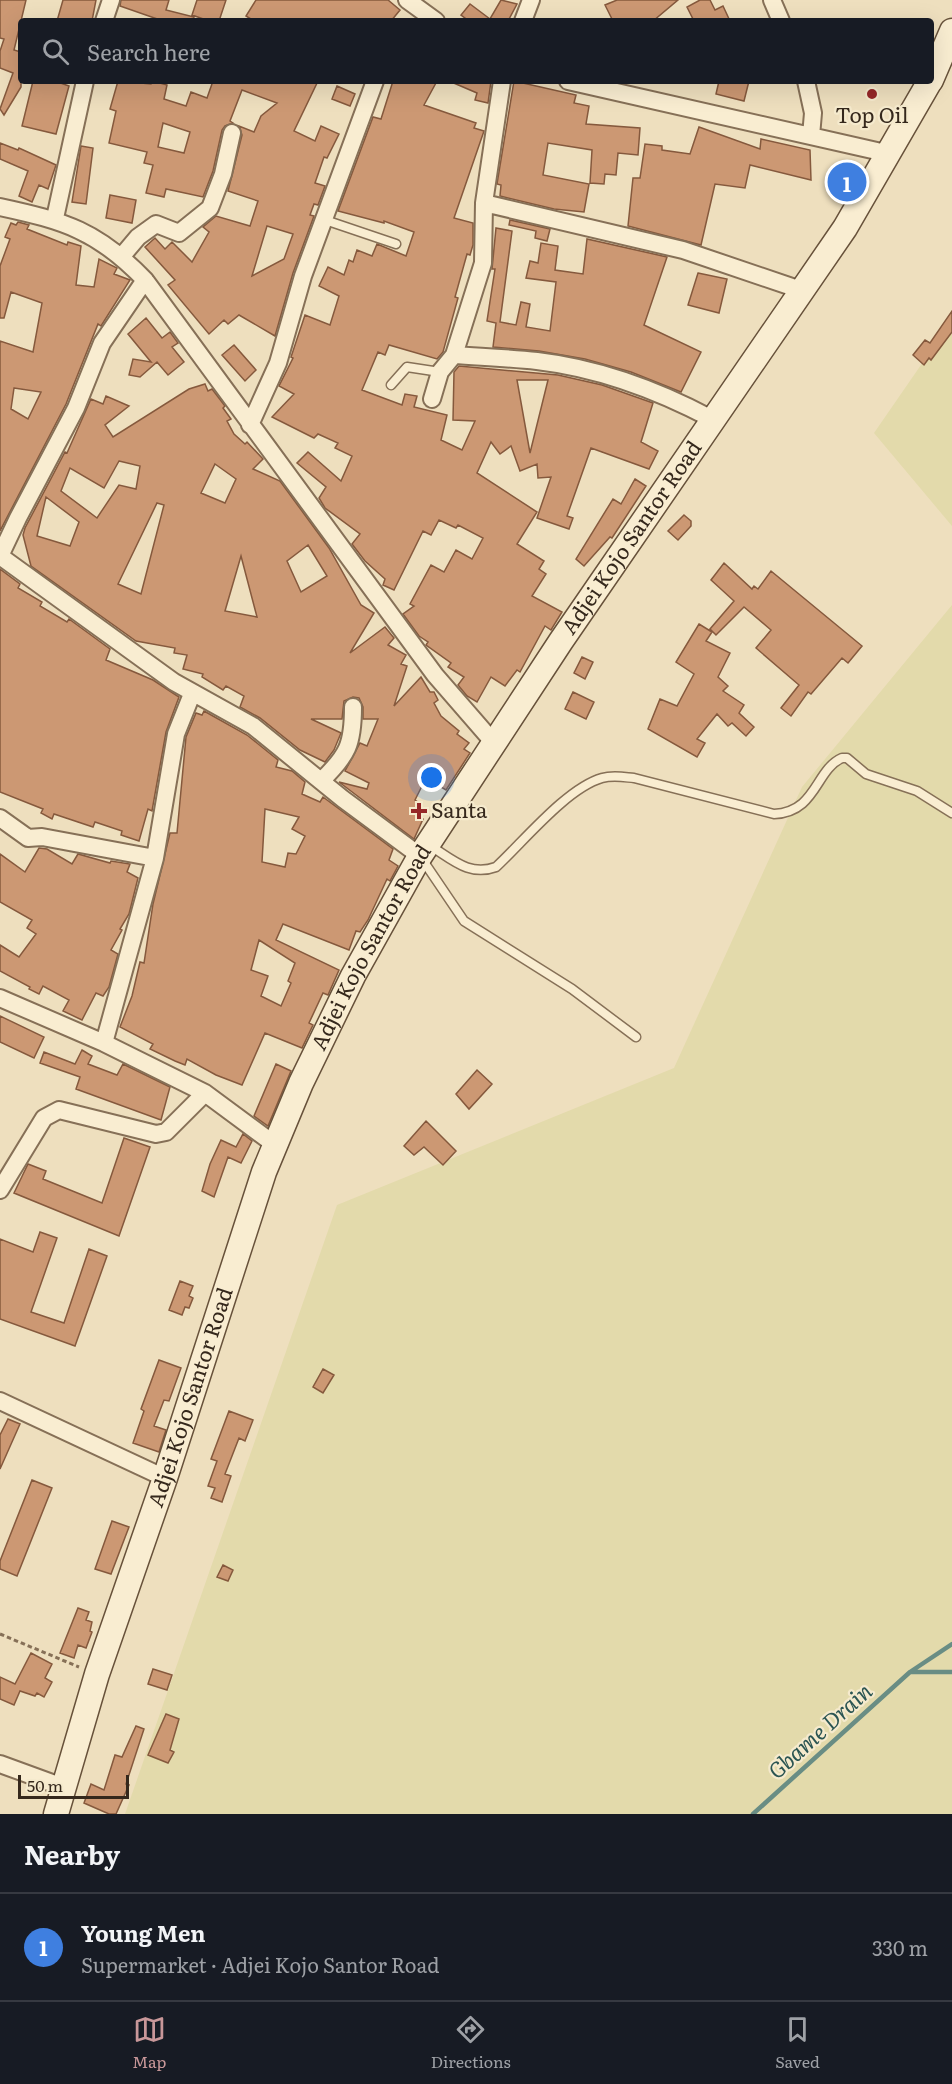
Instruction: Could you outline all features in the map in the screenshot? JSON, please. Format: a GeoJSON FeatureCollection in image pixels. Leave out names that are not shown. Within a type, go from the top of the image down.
{"type":"FeatureCollection","features":[{"type":"Feature","properties":{"kind":"street"},"geometry":{"type":"LineString","coordinates":[[105,18],[111,0]]}},
{"type":"Feature","properties":{"kind":"street"},"geometry":{"type":"LineString","coordinates":[[524,18],[531,0]]}},
{"type":"Feature","properties":{"kind":"street"},"geometry":{"type":"LineString","coordinates":[[772,0],[780,18]]}},
{"type":"Feature","properties":{"kind":"street"},"geometry":{"type":"LineString","coordinates":[[411,10],[429,18]]}},
{"type":"Feature","properties":{"kind":"street","name":"Adjei Kojo Santor Road"},"geometry":{"type":"LineString","coordinates":[[934,73],[952,31]]}},
{"type":"Feature","properties":{"kind":"street"},"geometry":{"type":"LineString","coordinates":[[55,218],[84,84]]}},
{"type":"Feature","properties":{"kind":"street"},"geometry":{"type":"LineString","coordinates":[[250,425],[278,363],[303,276],[374,84]]}},
{"type":"Feature","properties":{"kind":"street"},"geometry":{"type":"LineString","coordinates":[[432,399],[440,372],[454,355],[483,263],[484,203],[502,84]]}},
{"type":"Feature","properties":{"kind":"street"},"geometry":{"type":"LineString","coordinates":[[581,84],[890,154]]}},
{"type":"Feature","properties":{"kind":"street"},"geometry":{"type":"LineString","coordinates":[[807,84],[813,113],[811,136]]}},
{"type":"Feature","properties":{"kind":"street","name":"Adjei Kojo Santor Road"},"geometry":{"type":"LineString","coordinates":[[56,1814],[97,1674],[165,1478],[274,1144],[352,976],[424,850],[712,419],[845,228],[929,84]]}},
{"type":"Feature","properties":{"kind":"street"},"geometry":{"type":"LineString","coordinates":[[122,256],[138,237],[156,224],[179,233],[210,208],[223,174],[232,133]]}},
{"type":"Feature","properties":{"kind":"street"},"geometry":{"type":"LineString","coordinates":[[484,203],[683,250],[801,290]]}},
{"type":"Feature","properties":{"kind":"street"},"geometry":{"type":"LineString","coordinates":[[0,207],[55,218],[102,242],[122,256],[145,280],[435,675],[494,743]]}},
{"type":"Feature","properties":{"kind":"street"},"geometry":{"type":"LineString","coordinates":[[145,280],[102,343],[76,408],[0,556],[192,694],[253,726],[321,781],[424,850]]}},
{"type":"Feature","properties":{"kind":"street"},"geometry":{"type":"LineString","coordinates":[[454,355],[538,361],[588,371],[662,395],[712,419]]}},
{"type":"Feature","properties":{"kind":"street"},"geometry":{"type":"LineString","coordinates":[[104,1043],[155,858],[176,734],[192,694]]}},
{"type":"Feature","properties":{"kind":"street"},"geometry":{"type":"LineString","coordinates":[[321,781],[347,753],[353,731],[353,707]]}},
{"type":"Feature","properties":{"kind":"street"},"geometry":{"type":"LineString","coordinates":[[0,818],[28,838],[42,837],[155,858]]}},
{"type":"Feature","properties":{"kind":"street"},"geometry":{"type":"LineString","coordinates":[[0,998],[104,1043],[205,1093],[274,1144]]}},
{"type":"Feature","properties":{"kind":"street"},"geometry":{"type":"LineString","coordinates":[[0,1190],[44,1119],[59,1110],[156,1134],[166,1132],[205,1093]]}},
{"type":"Feature","properties":{"kind":"street"},"geometry":{"type":"LineString","coordinates":[[0,1401],[165,1478]]}},
{"type":"Feature","properties":{"kind":"street"},"geometry":{"type":"LineString","coordinates":[[0,1764],[63,1787]]}},
{"type":"Feature","properties":{"kind":"lane"},"geometry":{"type":"LineString","coordinates":[[325,220],[396,244]]}},
{"type":"Feature","properties":{"kind":"lane"},"geometry":{"type":"LineString","coordinates":[[391,385],[407,367],[440,372]]}},
{"type":"Feature","properties":{"kind":"lane"},"geometry":{"type":"LineString","coordinates":[[424,850],[469,869],[483,872],[496,867],[572,793],[600,779],[616,776],[634,778],[774,814],[783,814],[797,807],[812,795],[831,767],[842,758],[847,758],[866,774],[917,791],[952,813]]}},
{"type":"Feature","properties":{"kind":"lane"},"geometry":{"type":"LineString","coordinates":[[424,850],[464,921],[572,989],[636,1037]]}},
{"type":"Feature","properties":{"kind":"path"},"geometry":{"type":"LineString","coordinates":[[0,1634],[97,1674]]}},
{"type":"Feature","properties":{"kind":"shaded area"},"geometry":{"type":"Polygon","coordinates":[[[952,320],[952,526],[874,433],[952,320]]]}},
{"type":"Feature","properties":{"kind":"shaded area"},"geometry":{"type":"Polygon","coordinates":[[[952,605],[952,1814],[125,1814],[337,1205],[674,1068],[802,787],[952,605]]]}},
{"type":"Feature","properties":{"kind":"building"},"geometry":{"type":"Polygon","coordinates":[[[0,0],[26,0],[22,18],[18,18],[18,33],[14,50],[18,51],[18,84],[21,84],[21,87],[4,115],[0,109],[13,73],[0,68],[0,51],[4,39],[0,38],[0,0]]]}},
{"type":"Feature","properties":{"kind":"building"},"geometry":{"type":"Polygon","coordinates":[[[63,0],[96,0],[93,18],[58,18],[63,0]]]}},
{"type":"Feature","properties":{"kind":"building"},"geometry":{"type":"Polygon","coordinates":[[[121,0],[169,0],[166,10],[194,17],[154,18],[120,6],[121,0]]]}},
{"type":"Feature","properties":{"kind":"building"},"geometry":{"type":"Polygon","coordinates":[[[197,0],[226,0],[220,18],[200,18],[192,15],[197,0]]]}},
{"type":"Feature","properties":{"kind":"building"},"geometry":{"type":"Polygon","coordinates":[[[256,0],[388,0],[400,10],[393,18],[249,18],[246,16],[256,0]]]}},
{"type":"Feature","properties":{"kind":"building"},"geometry":{"type":"Polygon","coordinates":[[[501,0],[517,4],[510,18],[491,18],[501,0]]]}},
{"type":"Feature","properties":{"kind":"building"},"geometry":{"type":"Polygon","coordinates":[[[617,0],[678,0],[657,18],[612,18],[605,5],[617,0]]]}},
{"type":"Feature","properties":{"kind":"building"},"geometry":{"type":"Polygon","coordinates":[[[700,0],[710,0],[715,10],[723,6],[729,18],[692,18],[687,7],[700,0]]]}},
{"type":"Feature","properties":{"kind":"building"},"geometry":{"type":"Polygon","coordinates":[[[470,4],[489,18],[465,18],[461,15],[470,4]]]}},
{"type":"Feature","properties":{"kind":"building"},"geometry":{"type":"Polygon","coordinates":[[[32,84],[69,86],[56,134],[22,126],[32,84]]]}},
{"type":"Feature","properties":{"kind":"building"},"geometry":{"type":"Polygon","coordinates":[[[117,84],[167,85],[164,99],[186,106],[191,92],[207,98],[212,84],[317,84],[294,131],[315,141],[321,126],[339,134],[327,158],[324,157],[315,183],[325,186],[318,205],[314,204],[310,215],[314,216],[293,273],[275,336],[239,315],[228,324],[224,320],[209,334],[168,285],[175,280],[145,247],[155,238],[165,249],[172,242],[192,262],[209,232],[203,227],[216,216],[250,226],[258,201],[228,191],[242,135],[239,126],[254,132],[261,116],[277,103],[242,90],[230,121],[233,123],[222,130],[213,171],[203,197],[166,189],[164,197],[146,193],[153,165],[144,163],[147,152],[109,143],[116,111],[110,109],[117,84]],[[163,123],[158,147],[184,153],[190,132],[163,123]],[[267,226],[252,276],[284,259],[293,234],[267,226]]]}},
{"type":"Feature","properties":{"kind":"building"},"geometry":{"type":"Polygon","coordinates":[[[392,84],[435,84],[424,105],[476,123],[474,128],[484,131],[454,218],[473,223],[473,245],[470,255],[467,254],[443,352],[437,359],[389,345],[385,355],[378,352],[362,390],[402,405],[405,394],[417,396],[414,407],[447,415],[441,440],[462,450],[475,421],[453,420],[454,372],[459,366],[558,375],[602,385],[653,403],[641,442],[658,451],[649,469],[591,448],[567,516],[573,518],[569,529],[537,518],[551,477],[538,478],[537,464],[520,471],[511,446],[500,454],[491,442],[477,473],[537,512],[517,544],[544,561],[539,569],[546,574],[532,596],[562,612],[551,630],[545,626],[520,672],[517,670],[505,686],[491,677],[477,702],[467,696],[458,685],[464,677],[448,667],[451,663],[426,645],[428,642],[419,636],[403,614],[414,606],[410,604],[431,565],[444,572],[456,550],[472,559],[483,538],[458,525],[456,528],[439,520],[431,535],[423,531],[394,590],[383,585],[385,579],[365,561],[352,544],[360,534],[325,508],[319,498],[326,487],[297,463],[308,452],[341,481],[352,456],[335,448],[338,443],[318,434],[314,438],[272,417],[294,394],[279,386],[293,358],[291,357],[305,315],[330,325],[339,296],[319,286],[328,267],[344,275],[349,260],[353,262],[357,250],[372,256],[377,244],[406,256],[414,232],[384,221],[384,223],[338,211],[373,117],[381,119],[392,84]],[[517,380],[530,453],[548,380],[517,380]]]}},
{"type":"Feature","properties":{"kind":"building"},"geometry":{"type":"Polygon","coordinates":[[[456,84],[491,84],[488,103],[475,100],[477,93],[456,84]]]}},
{"type":"Feature","properties":{"kind":"building"},"geometry":{"type":"Polygon","coordinates":[[[514,84],[527,84],[576,95],[574,103],[589,106],[586,124],[640,128],[638,155],[618,153],[616,175],[605,174],[604,184],[590,183],[592,150],[548,143],[543,175],[589,184],[584,212],[554,209],[500,196],[501,185],[497,184],[514,84]]]}},
{"type":"Feature","properties":{"kind":"building"},"geometry":{"type":"Polygon","coordinates":[[[718,84],[748,84],[744,101],[716,94],[718,84]]]}},
{"type":"Feature","properties":{"kind":"building"},"geometry":{"type":"Polygon","coordinates":[[[337,86],[355,94],[350,106],[332,99],[337,86]]]}},
{"type":"Feature","properties":{"kind":"building"},"geometry":{"type":"Polygon","coordinates":[[[699,127],[760,149],[761,139],[810,150],[811,180],[750,165],[745,188],[715,184],[701,245],[628,226],[633,178],[640,178],[645,144],[662,146],[662,150],[690,154],[699,127]]]}},
{"type":"Feature","properties":{"kind":"building"},"geometry":{"type":"Polygon","coordinates":[[[0,143],[18,150],[19,148],[56,165],[48,189],[39,185],[32,202],[19,196],[28,171],[0,159],[0,143]]]}},
{"type":"Feature","properties":{"kind":"building"},"geometry":{"type":"Polygon","coordinates":[[[81,146],[93,148],[86,204],[72,202],[81,146]]]}},
{"type":"Feature","properties":{"kind":"building"},"geometry":{"type":"Polygon","coordinates":[[[110,195],[136,200],[132,223],[106,218],[110,195]]]}},
{"type":"Feature","properties":{"kind":"building"},"geometry":{"type":"Polygon","coordinates":[[[510,220],[550,229],[547,241],[535,238],[536,231],[509,225],[510,220]]]}},
{"type":"Feature","properties":{"kind":"building"},"geometry":{"type":"Polygon","coordinates":[[[18,222],[29,225],[27,229],[67,245],[68,242],[81,246],[76,285],[94,287],[99,259],[117,268],[114,274],[130,280],[101,326],[98,324],[66,404],[0,531],[0,341],[33,352],[42,303],[11,292],[4,318],[0,318],[0,266],[10,239],[5,237],[11,223],[16,225],[18,222]],[[14,388],[11,409],[28,419],[41,392],[14,388]]]}},
{"type":"Feature","properties":{"kind":"building"},"geometry":{"type":"Polygon","coordinates":[[[496,228],[512,231],[500,322],[516,325],[521,302],[530,304],[526,327],[550,331],[556,282],[526,278],[530,261],[538,263],[541,243],[558,246],[555,270],[583,274],[587,239],[667,257],[644,325],[701,352],[681,392],[631,372],[585,359],[539,351],[493,347],[496,323],[487,321],[495,269],[492,269],[496,228]]]}},
{"type":"Feature","properties":{"kind":"building"},"geometry":{"type":"Polygon","coordinates":[[[698,273],[727,279],[719,313],[688,305],[698,273]]]}},
{"type":"Feature","properties":{"kind":"building"},"geometry":{"type":"Polygon","coordinates":[[[952,311],[952,332],[931,360],[929,358],[924,365],[913,355],[925,340],[930,343],[952,311]]]}},
{"type":"Feature","properties":{"kind":"building"},"geometry":{"type":"Polygon","coordinates":[[[146,318],[162,338],[170,332],[178,343],[172,347],[184,362],[168,375],[157,362],[140,377],[129,375],[133,359],[151,362],[128,334],[146,318]]]}},
{"type":"Feature","properties":{"kind":"building"},"geometry":{"type":"Polygon","coordinates":[[[234,345],[256,370],[245,381],[222,355],[234,345]]]}},
{"type":"Feature","properties":{"kind":"building"},"geometry":{"type":"Polygon","coordinates":[[[205,384],[208,391],[212,389],[225,406],[223,408],[231,419],[227,421],[234,434],[245,444],[247,442],[263,459],[253,469],[280,481],[329,548],[361,605],[374,613],[350,653],[385,627],[394,638],[388,645],[406,655],[401,664],[407,666],[394,706],[421,677],[430,692],[434,692],[438,700],[434,703],[441,716],[459,731],[457,734],[469,743],[464,749],[470,753],[446,790],[426,778],[415,800],[422,805],[416,815],[423,819],[414,839],[339,782],[367,789],[369,783],[345,771],[360,743],[367,746],[378,719],[363,719],[363,707],[359,698],[353,697],[344,701],[342,719],[311,719],[341,733],[334,750],[325,762],[300,750],[260,718],[240,707],[244,696],[226,686],[223,690],[202,677],[203,674],[183,669],[187,655],[174,653],[175,648],[136,641],[31,566],[23,535],[25,528],[65,452],[67,453],[91,399],[103,404],[106,396],[129,406],[105,425],[113,437],[189,389],[205,384]],[[119,461],[104,488],[70,468],[61,491],[97,518],[119,485],[136,489],[140,466],[119,461]],[[215,464],[201,493],[225,503],[236,479],[215,464]],[[46,497],[37,536],[70,546],[79,522],[46,497]],[[157,503],[118,584],[141,594],[164,505],[157,503]],[[308,545],[287,561],[301,592],[327,576],[308,545]],[[241,556],[225,611],[257,617],[241,556]]]}},
{"type":"Feature","properties":{"kind":"building"},"geometry":{"type":"Polygon","coordinates":[[[635,479],[646,486],[612,538],[610,537],[584,566],[576,559],[613,499],[621,504],[635,479]]]}},
{"type":"Feature","properties":{"kind":"building"},"geometry":{"type":"Polygon","coordinates":[[[684,515],[691,521],[691,526],[678,540],[668,531],[684,515]]]}},
{"type":"Feature","properties":{"kind":"building"},"geometry":{"type":"Polygon","coordinates":[[[724,563],[752,589],[754,586],[758,589],[771,571],[862,646],[848,663],[842,658],[811,694],[808,692],[791,716],[781,708],[799,685],[756,648],[771,630],[744,607],[716,635],[710,629],[734,601],[711,580],[724,563]]]}},
{"type":"Feature","properties":{"kind":"building"},"geometry":{"type":"Polygon","coordinates":[[[0,569],[20,584],[18,588],[42,602],[40,606],[67,622],[69,619],[110,649],[106,660],[153,680],[179,697],[166,732],[152,811],[148,809],[139,841],[121,835],[122,831],[95,822],[93,827],[54,814],[52,819],[41,813],[43,809],[0,792],[0,569]]]}},
{"type":"Feature","properties":{"kind":"building"},"geometry":{"type":"Polygon","coordinates":[[[699,624],[712,632],[706,641],[730,653],[718,677],[728,686],[723,691],[744,705],[739,713],[754,727],[746,736],[732,723],[728,726],[717,714],[697,739],[705,743],[697,757],[648,729],[660,699],[677,706],[694,674],[676,662],[699,624]]]}},
{"type":"Feature","properties":{"kind":"building"},"geometry":{"type":"Polygon","coordinates":[[[582,657],[593,662],[585,679],[574,673],[582,657]]]}},
{"type":"Feature","properties":{"kind":"building"},"geometry":{"type":"Polygon","coordinates":[[[573,692],[594,702],[586,719],[565,709],[573,692]]]}},
{"type":"Feature","properties":{"kind":"building"},"geometry":{"type":"Polygon","coordinates":[[[204,711],[247,735],[278,760],[276,767],[292,771],[305,782],[302,794],[320,802],[323,797],[393,849],[389,860],[398,866],[390,881],[387,879],[368,920],[360,932],[356,931],[349,950],[283,924],[276,940],[339,970],[328,995],[323,993],[309,1023],[313,1025],[302,1048],[265,1033],[242,1085],[216,1075],[187,1059],[185,1065],[175,1061],[150,1049],[153,1044],[120,1027],[132,996],[140,962],[144,963],[153,904],[170,833],[177,833],[186,737],[196,713],[202,715],[204,711]],[[265,809],[262,862],[285,867],[288,853],[296,854],[305,836],[292,829],[299,817],[265,809]],[[259,940],[251,970],[268,976],[261,996],[281,1006],[291,983],[288,981],[295,963],[259,940]]]}},
{"type":"Feature","properties":{"kind":"building"},"geometry":{"type":"Polygon","coordinates":[[[39,848],[47,849],[72,864],[78,854],[110,863],[111,861],[130,864],[127,872],[138,878],[129,914],[111,950],[118,954],[109,987],[103,996],[96,993],[82,1020],[63,1011],[69,1000],[43,986],[39,994],[0,971],[0,945],[19,957],[36,934],[27,928],[32,920],[0,902],[0,854],[25,872],[39,848]]]}},
{"type":"Feature","properties":{"kind":"building"},"geometry":{"type":"Polygon","coordinates":[[[0,1016],[44,1037],[34,1058],[0,1042],[0,1016]]]}},
{"type":"Feature","properties":{"kind":"building"},"geometry":{"type":"Polygon","coordinates":[[[82,1050],[92,1056],[88,1064],[117,1075],[123,1064],[170,1087],[161,1120],[76,1089],[80,1077],[40,1063],[44,1052],[75,1064],[82,1050]]]}},
{"type":"Feature","properties":{"kind":"building"},"geometry":{"type":"Polygon","coordinates":[[[276,1064],[291,1071],[268,1126],[254,1116],[276,1064]]]}},
{"type":"Feature","properties":{"kind":"building"},"geometry":{"type":"Polygon","coordinates":[[[477,1070],[492,1084],[469,1109],[456,1094],[477,1070]]]}},
{"type":"Feature","properties":{"kind":"building"},"geometry":{"type":"Polygon","coordinates":[[[426,1121],[456,1151],[443,1165],[424,1147],[414,1155],[404,1146],[426,1121]]]}},
{"type":"Feature","properties":{"kind":"building"},"geometry":{"type":"Polygon","coordinates":[[[243,1134],[252,1141],[241,1163],[228,1157],[214,1197],[202,1191],[210,1164],[221,1140],[236,1147],[243,1134]]]}},
{"type":"Feature","properties":{"kind":"building"},"geometry":{"type":"Polygon","coordinates":[[[124,1138],[150,1147],[119,1236],[14,1193],[28,1164],[46,1171],[43,1179],[102,1203],[124,1138]]]}},
{"type":"Feature","properties":{"kind":"building"},"geometry":{"type":"Polygon","coordinates":[[[40,1232],[57,1238],[31,1312],[64,1323],[89,1249],[107,1256],[75,1346],[0,1319],[0,1239],[33,1252],[40,1232]]]}},
{"type":"Feature","properties":{"kind":"building"},"geometry":{"type":"Polygon","coordinates":[[[180,1281],[193,1286],[189,1296],[193,1298],[189,1308],[185,1307],[182,1315],[169,1310],[180,1281]]]}},
{"type":"Feature","properties":{"kind":"building"},"geometry":{"type":"Polygon","coordinates":[[[159,1360],[181,1368],[169,1401],[164,1400],[154,1426],[166,1430],[159,1452],[133,1443],[144,1411],[141,1409],[159,1360]]]}},
{"type":"Feature","properties":{"kind":"building"},"geometry":{"type":"Polygon","coordinates":[[[323,1369],[334,1375],[323,1393],[313,1387],[323,1369]]]}},
{"type":"Feature","properties":{"kind":"building"},"geometry":{"type":"Polygon","coordinates":[[[229,1411],[253,1420],[245,1441],[239,1438],[225,1474],[231,1476],[222,1502],[211,1498],[215,1488],[208,1486],[217,1461],[211,1459],[229,1411]]]}},
{"type":"Feature","properties":{"kind":"building"},"geometry":{"type":"Polygon","coordinates":[[[8,1419],[20,1424],[0,1469],[0,1435],[8,1419]]]}},
{"type":"Feature","properties":{"kind":"building"},"geometry":{"type":"Polygon","coordinates":[[[32,1480],[52,1488],[17,1576],[0,1569],[0,1561],[32,1480]]]}},
{"type":"Feature","properties":{"kind":"building"},"geometry":{"type":"Polygon","coordinates":[[[112,1521],[129,1527],[111,1574],[95,1569],[112,1521]]]}},
{"type":"Feature","properties":{"kind":"building"},"geometry":{"type":"Polygon","coordinates":[[[223,1565],[233,1570],[228,1581],[217,1577],[223,1565]]]}},
{"type":"Feature","properties":{"kind":"building"},"geometry":{"type":"Polygon","coordinates":[[[78,1608],[89,1612],[86,1620],[92,1622],[90,1631],[92,1632],[86,1648],[78,1645],[74,1658],[60,1653],[78,1608]]]}},
{"type":"Feature","properties":{"kind":"building"},"geometry":{"type":"Polygon","coordinates":[[[31,1653],[52,1664],[45,1678],[52,1682],[44,1697],[37,1693],[35,1696],[20,1691],[14,1705],[0,1699],[0,1677],[15,1684],[31,1653]]]}},
{"type":"Feature","properties":{"kind":"building"},"geometry":{"type":"Polygon","coordinates":[[[153,1669],[172,1675],[167,1690],[148,1684],[153,1669]]]}},
{"type":"Feature","properties":{"kind":"building"},"geometry":{"type":"Polygon","coordinates":[[[166,1714],[179,1719],[170,1750],[174,1752],[168,1763],[148,1755],[166,1714]]]}},
{"type":"Feature","properties":{"kind":"building"},"geometry":{"type":"Polygon","coordinates":[[[136,1726],[144,1729],[126,1784],[129,1785],[116,1814],[109,1814],[84,1803],[91,1784],[104,1790],[115,1755],[122,1757],[136,1726]]]}},
{"type":"Feature","properties":{"kind":"waterway","name":"Gbame Drain"},"geometry":{"type":"LineString","coordinates":[[753,1814],[910,1672],[952,1644]]}},
{"type":"Feature","properties":{"kind":"waterway","name":"Gbame Drain"},"geometry":{"type":"LineString","coordinates":[[910,1672],[952,1672]]}},
{"type":"Feature","properties":{"kind":"place","name":"Top Oil"},"geometry":{"type":"Point","coordinates":[872,94]}},
{"type":"Feature","properties":{"kind":"place","name":"Young Men"},"geometry":{"type":"Point","coordinates":[847,182]}},
{"type":"Feature","properties":{"kind":"place","name":"Santa"},"geometry":{"type":"Point","coordinates":[419,811]}}]}
